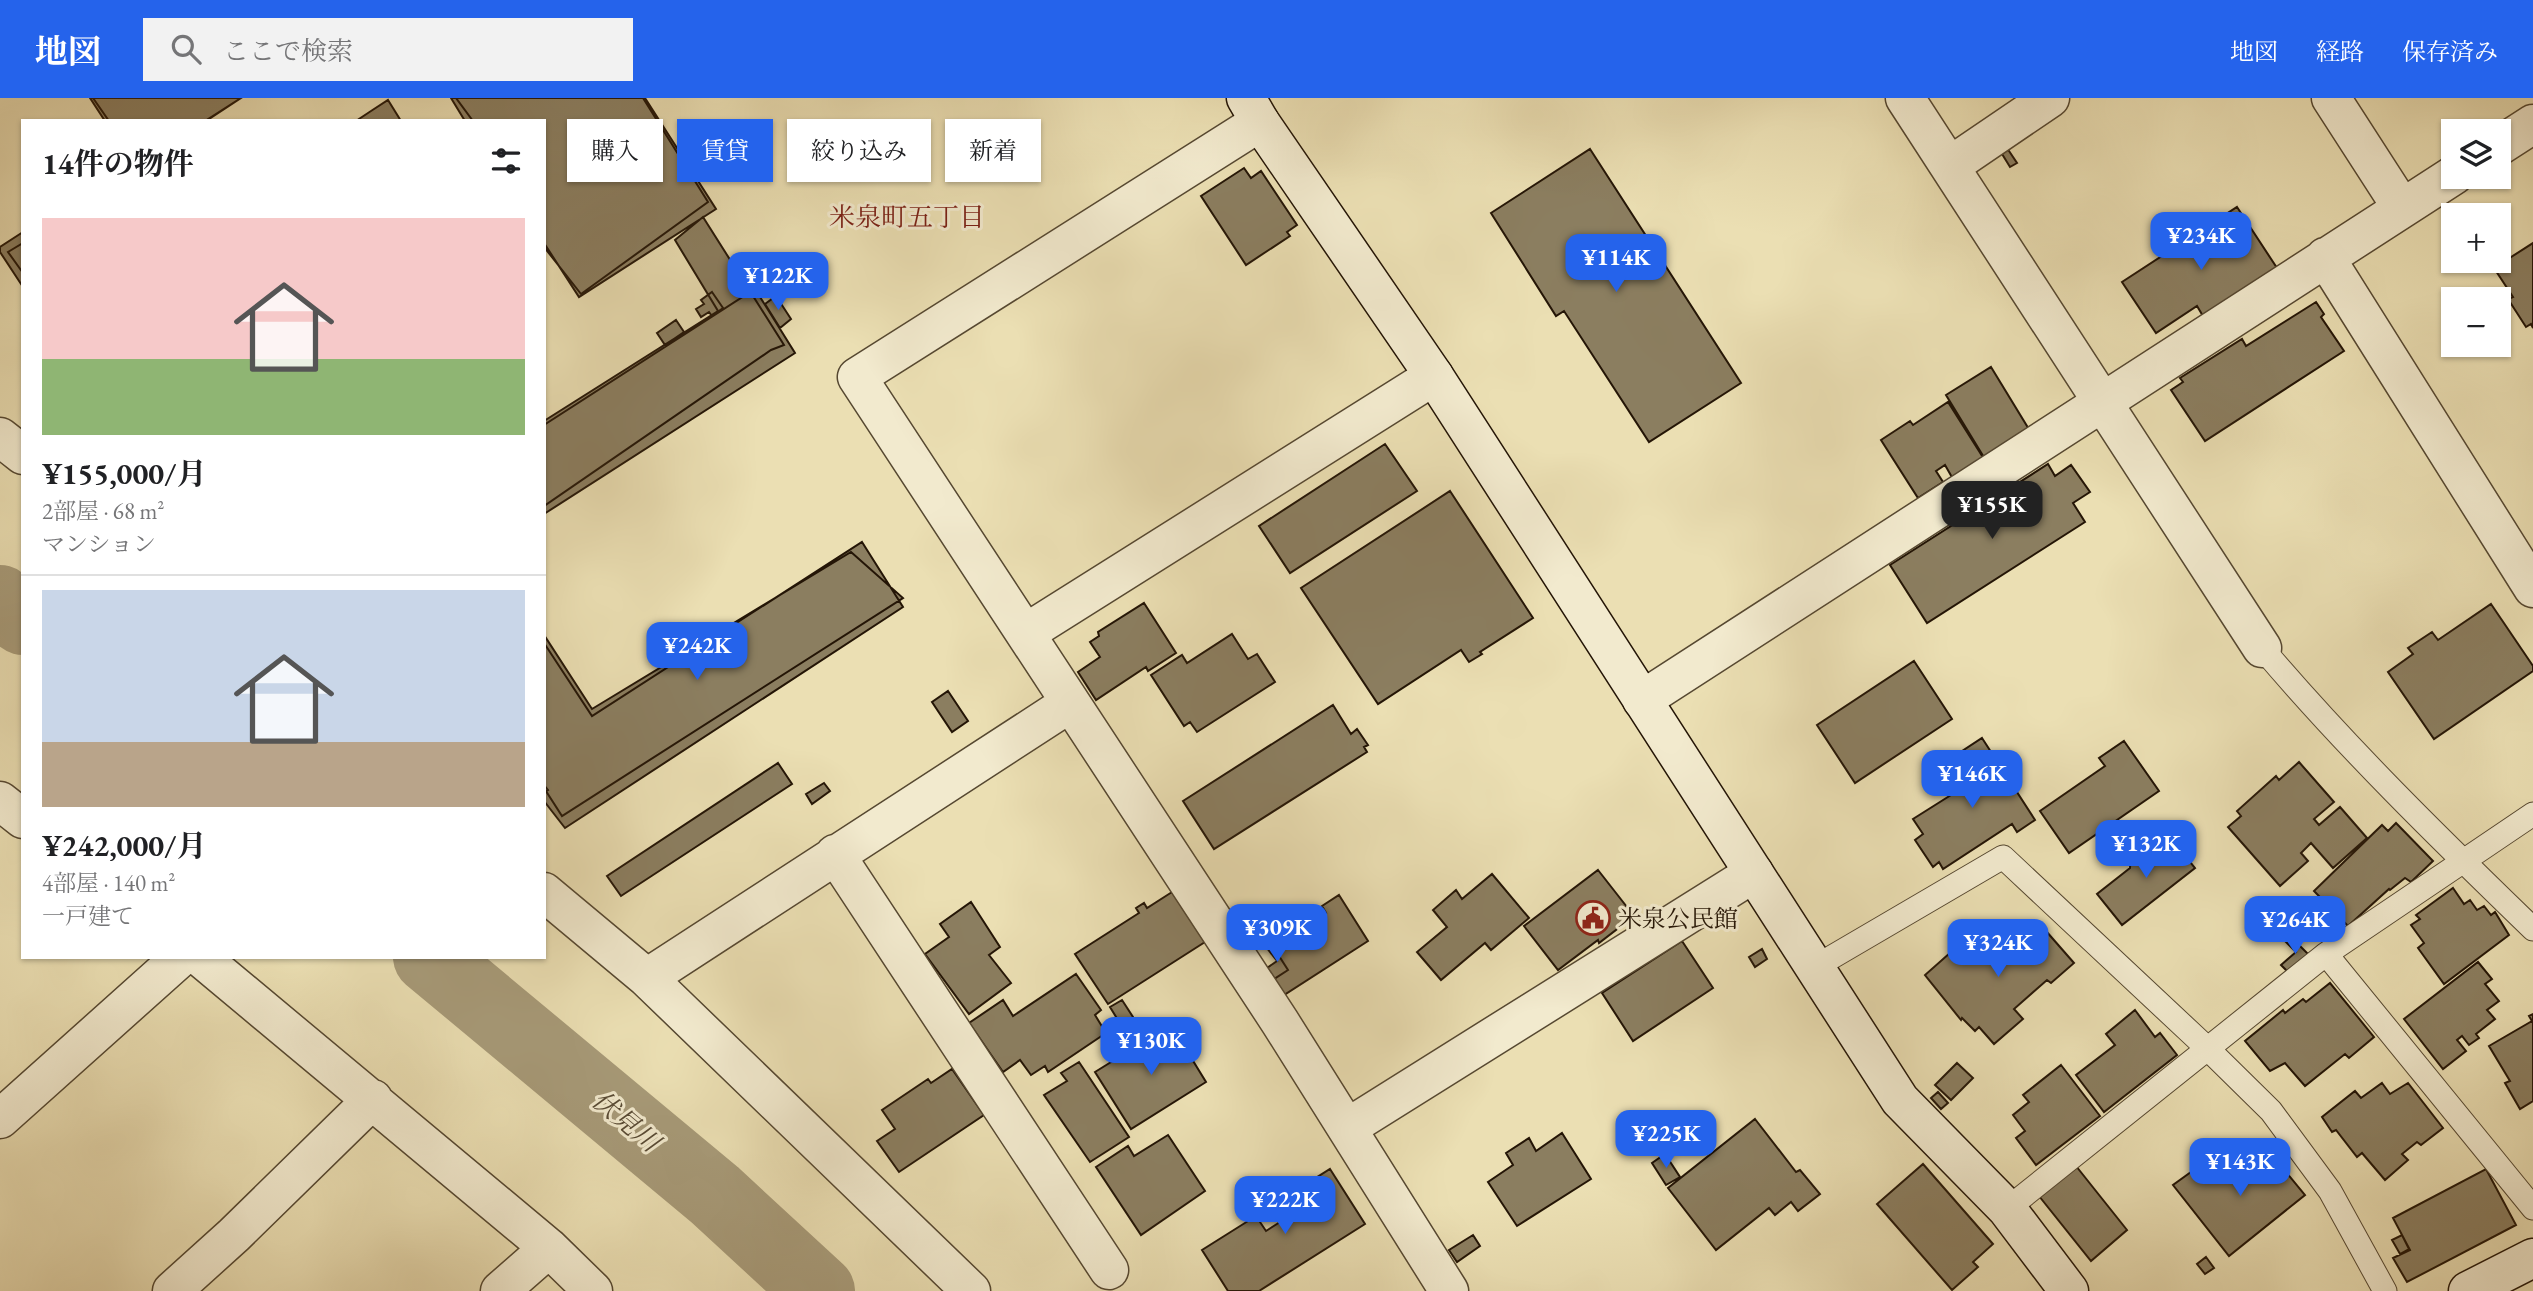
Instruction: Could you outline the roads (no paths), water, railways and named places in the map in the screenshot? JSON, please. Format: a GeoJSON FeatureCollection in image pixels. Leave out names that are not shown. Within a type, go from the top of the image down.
{"type":"FeatureCollection","features":[{"type":"Feature","properties":{"kind":"street"},"geometry":{"type":"LineString","coordinates":[[1905,98],[2262,648]]}},
{"type":"Feature","properties":{"kind":"street"},"geometry":{"type":"LineString","coordinates":[[1950,166],[2050,98]]}},
{"type":"Feature","properties":{"kind":"street"},"geometry":{"type":"LineString","coordinates":[[2332,98],[2402,208]]}},
{"type":"Feature","properties":{"kind":"street"},"geometry":{"type":"LineString","coordinates":[[1449,1291],[1280,1022],[857,377],[1253,110],[1434,376],[1900,1100],[2007,1209],[2069,1291]]}},
{"type":"Feature","properties":{"kind":"street"},"geometry":{"type":"LineString","coordinates":[[2511,138],[2533,124]]}},
{"type":"Feature","properties":{"kind":"street"},"geometry":{"type":"LineString","coordinates":[[1642,700],[2441,183]]}},
{"type":"Feature","properties":{"kind":"street"},"geometry":{"type":"LineString","coordinates":[[2325,257],[2533,588]]}},
{"type":"Feature","properties":{"kind":"street"},"geometry":{"type":"LineString","coordinates":[[1026,633],[1434,376]]}},
{"type":"Feature","properties":{"kind":"street"},"geometry":{"type":"LineString","coordinates":[[647,978],[1070,703]]}},
{"type":"Feature","properties":{"kind":"street"},"geometry":{"type":"LineString","coordinates":[[835,854],[1109,1270]]}},
{"type":"Feature","properties":{"kind":"street"},"geometry":{"type":"LineString","coordinates":[[1347,1128],[1754,873]]}},
{"type":"Feature","properties":{"kind":"street"},"geometry":{"type":"LineString","coordinates":[[546,894],[647,978],[971,1291]]}},
{"type":"Feature","properties":{"kind":"street"},"geometry":{"type":"LineString","coordinates":[[0,1119],[179,959]]}},
{"type":"Feature","properties":{"kind":"street"},"geometry":{"type":"LineString","coordinates":[[202,959],[549,1248],[593,1291]]}},
{"type":"Feature","properties":{"kind":"street"},"geometry":{"type":"LineString","coordinates":[[172,1291],[234,1235],[373,1099]]}},
{"type":"Feature","properties":{"kind":"street"},"geometry":{"type":"LineString","coordinates":[[500,1291],[549,1248]]}},
{"type":"Feature","properties":{"kind":"street"},"geometry":{"type":"LineString","coordinates":[[2468,1291],[2533,1258]]}},
{"type":"Feature","properties":{"kind":"lane"},"geometry":{"type":"LineString","coordinates":[[2262,648],[2312,707],[2463,862],[2533,929]]}},
{"type":"Feature","properties":{"kind":"lane"},"geometry":{"type":"LineString","coordinates":[[2007,1209],[2326,954],[2533,814]]}},
{"type":"Feature","properties":{"kind":"lane"},"geometry":{"type":"LineString","coordinates":[[1815,967],[2003,858],[2271,1111],[2330,1191],[2385,1291]]}},
{"type":"Feature","properties":{"kind":"lane"},"geometry":{"type":"LineString","coordinates":[[2326,954],[2533,1208]]}},
{"type":"Feature","properties":{"kind":"waterway","name":"伏見川"},"geometry":{"type":"LineString","coordinates":[[0,601],[21,617]]}},
{"type":"Feature","properties":{"kind":"waterway","name":"伏見川"},"geometry":{"type":"LineString","coordinates":[[431,959],[715,1195],[819,1291]]}},
{"type":"Feature","properties":{"kind":"place","name":"米泉公民館"},"geometry":{"type":"Point","coordinates":[1593,918]}},
{"type":"Feature","properties":{"kind":"district","name":"米泉町五丁目"},"geometry":{"type":"Point","coordinates":[907,217]}}]}
